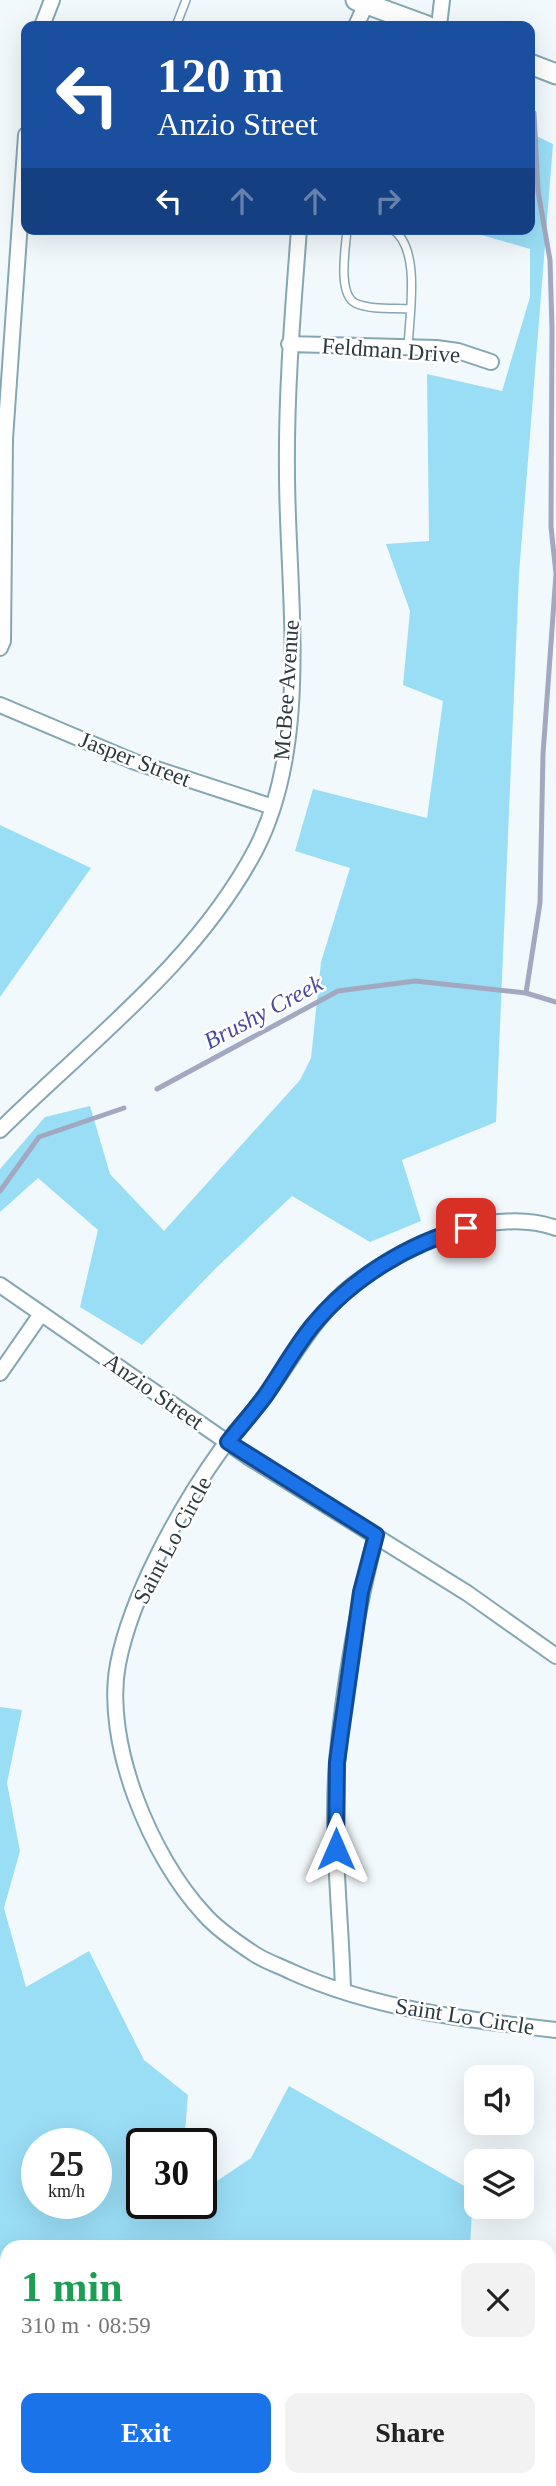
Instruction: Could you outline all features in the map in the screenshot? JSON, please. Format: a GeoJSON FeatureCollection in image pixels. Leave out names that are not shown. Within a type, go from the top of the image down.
{"type":"FeatureCollection","features":[{"type":"Feature","properties":{"kind":"main road"},"geometry":{"type":"LineString","coordinates":[[361,2],[413,21]]}},
{"type":"Feature","properties":{"kind":"main road"},"geometry":{"type":"LineString","coordinates":[[535,66],[556,74]]}},
{"type":"Feature","properties":{"kind":"street"},"geometry":{"type":"LineString","coordinates":[[43,21],[51,0]]}},
{"type":"Feature","properties":{"kind":"street"},"geometry":{"type":"LineString","coordinates":[[440,21],[442,0]]}},
{"type":"Feature","properties":{"kind":"street"},"geometry":{"type":"LineString","coordinates":[[357,21],[361,2]]}},
{"type":"Feature","properties":{"kind":"street"},"geometry":{"type":"LineString","coordinates":[[0,648],[4,629],[5,439],[21,207]]}},
{"type":"Feature","properties":{"kind":"street","name":"McBee Avenue"},"geometry":{"type":"LineString","coordinates":[[0,1130],[96,1043],[190,945],[256,849],[273,807],[284,757],[291,689],[292,617],[286,474],[289,344],[298,235]]}},
{"type":"Feature","properties":{"kind":"street","name":"Feldman Drive"},"geometry":{"type":"LineString","coordinates":[[289,344],[458,351],[491,362]]}},
{"type":"Feature","properties":{"kind":"street","name":"Jasper Street"},"geometry":{"type":"LineString","coordinates":[[0,705],[135,762],[273,807]]}},
{"type":"Feature","properties":{"kind":"street","name":"Saint Lo Circle"},"geometry":{"type":"LineString","coordinates":[[556,1228],[544,1224],[491,1222],[441,1235],[352,1286],[314,1325],[263,1398],[228,1442],[180,1516],[150,1571],[130,1620],[117,1666],[116,1705],[123,1754],[139,1810],[168,1867],[205,1916],[257,1955],[324,1986],[400,2006],[484,2022],[556,2030]]}},
{"type":"Feature","properties":{"kind":"street","name":"Anzio Street"},"geometry":{"type":"LineString","coordinates":[[0,1286],[228,1442],[467,1593],[556,1656]]}},
{"type":"Feature","properties":{"kind":"street"},"geometry":{"type":"LineString","coordinates":[[0,1373],[41,1314]]}},
{"type":"Feature","properties":{"kind":"street"},"geometry":{"type":"LineString","coordinates":[[343,1991],[336,1849],[337,1763],[361,1592],[376,1535]]}},
{"type":"Feature","properties":{"kind":"lane"},"geometry":{"type":"LineString","coordinates":[[178,21],[186,0]]}},
{"type":"Feature","properties":{"kind":"lane"},"geometry":{"type":"LineString","coordinates":[[347,235],[344,279],[350,298],[356,303],[376,307],[410,309]]}},
{"type":"Feature","properties":{"kind":"lane"},"geometry":{"type":"LineString","coordinates":[[398,235],[404,241],[410,257],[408,348]]}},
{"type":"Feature","properties":{"kind":"shaded area"},"geometry":{"type":"Polygon","coordinates":[[[535,135],[553,144],[519,574],[496,1122],[402,1160],[421,1221],[370,1242],[292,1196],[215,1269],[142,1345],[80,1307],[98,1230],[38,1178],[0,1212],[0,1169],[45,1117],[90,1106],[110,1174],[164,1231],[300,1080],[311,1058],[321,962],[350,868],[295,851],[313,789],[427,818],[443,701],[403,685],[410,611],[386,544],[429,541],[427,374],[502,391],[530,297],[530,249],[482,235],[535,235],[535,135]]]}},
{"type":"Feature","properties":{"kind":"shaded area"},"geometry":{"type":"Polygon","coordinates":[[[0,825],[91,868],[0,997],[0,825]]]}},
{"type":"Feature","properties":{"kind":"shaded area"},"geometry":{"type":"Polygon","coordinates":[[[0,1707],[22,1710],[7,1783],[20,1851],[4,1908],[26,1987],[89,1951],[144,2060],[188,2095],[185,2128],[126,2128],[126,2219],[217,2219],[217,2181],[251,2158],[289,2086],[464,2186],[464,2219],[472,2219],[470,2240],[0,2240],[0,1707]]]}},
{"type":"Feature","properties":{"kind":"waterway"},"geometry":{"type":"LineString","coordinates":[[526,993],[540,903],[543,754],[556,574],[551,527],[550,260],[538,191],[535,132]]}},
{"type":"Feature","properties":{"kind":"waterway","name":"Brushy Creek"},"geometry":{"type":"LineString","coordinates":[[157,1089],[338,991],[415,981],[526,993],[556,1002]]}},
{"type":"Feature","properties":{"kind":"waterway","name":"Brushy Creek"},"geometry":{"type":"LineString","coordinates":[[0,1191],[39,1137],[124,1108]]}},
{"type":"Feature","properties":{"kind":"route"},"geometry":{"type":"LineString","coordinates":[[336,1849],[337,1763],[361,1592],[376,1535],[228,1442],[263,1398],[314,1325],[352,1286],[387,1263],[441,1235],[466,1228]]}}]}
